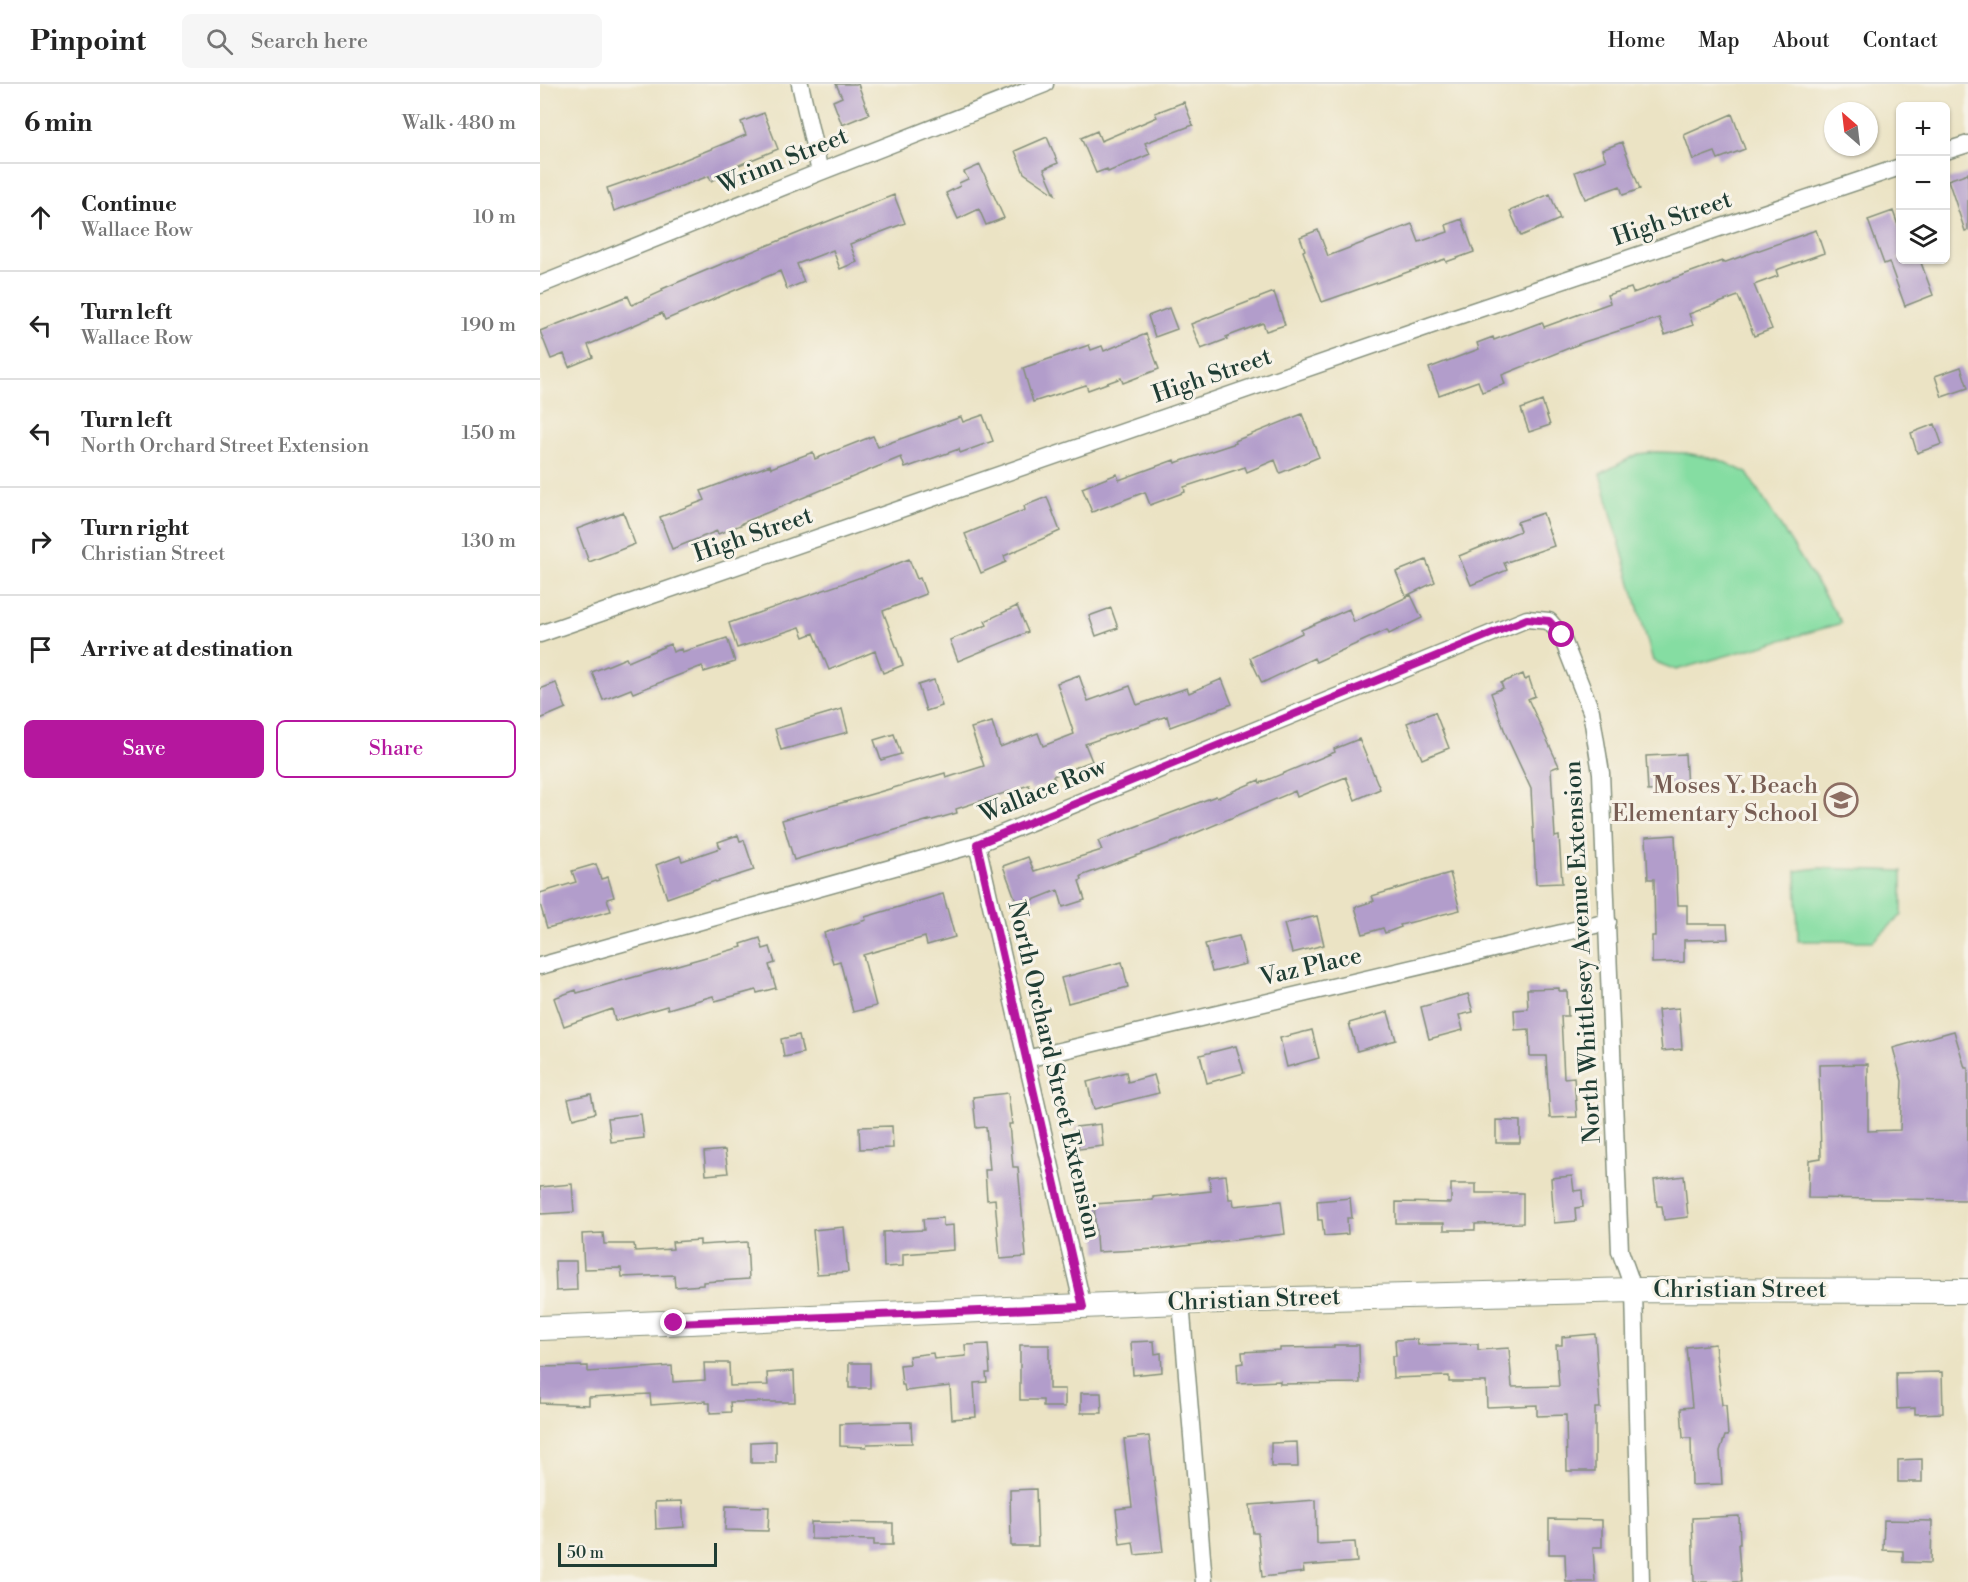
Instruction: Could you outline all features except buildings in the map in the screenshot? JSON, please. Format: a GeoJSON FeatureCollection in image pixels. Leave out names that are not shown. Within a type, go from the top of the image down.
{"type":"FeatureCollection","features":[{"type":"Feature","properties":{"kind":"main road","name":"Christian Street"},"geometry":{"type":"LineString","coordinates":[[540,1328],[1181,1302],[1634,1290],[1968,1291]]}},
{"type":"Feature","properties":{"kind":"street"},"geometry":{"type":"LineString","coordinates":[[800,84],[820,172]]}},
{"type":"Feature","properties":{"kind":"street","name":"Wrinn Street"},"geometry":{"type":"LineString","coordinates":[[540,285],[1045,84]]}},
{"type":"Feature","properties":{"kind":"street"},"geometry":{"type":"LineString","coordinates":[[1950,150],[1968,144]]}},
{"type":"Feature","properties":{"kind":"street","name":"High Street"},"geometry":{"type":"LineString","coordinates":[[540,634],[1452,318],[1896,167]]}},
{"type":"Feature","properties":{"kind":"street","name":"Wallace Row"},"geometry":{"type":"LineString","coordinates":[[540,966],[977,844],[1527,619],[1549,621]]}},
{"type":"Feature","properties":{"kind":"street","name":"North Whittlesey Avenue Extension"},"geometry":{"type":"LineString","coordinates":[[1549,621],[1562,635],[1591,711],[1601,773],[1620,1251],[1634,1290],[1641,1582]]}},
{"type":"Feature","properties":{"kind":"street","name":"North Orchard Street Extension"},"geometry":{"type":"LineString","coordinates":[[977,844],[1083,1307]]}},
{"type":"Feature","properties":{"kind":"street","name":"Vaz Place"},"geometry":{"type":"LineString","coordinates":[[1026,1059],[1608,922]]}},
{"type":"Feature","properties":{"kind":"street"},"geometry":{"type":"LineString","coordinates":[[1181,1302],[1204,1582]]}},
{"type":"Feature","properties":{"kind":"green space"},"geometry":{"type":"Polygon","coordinates":[[[1686,453],[1720,460],[1747,473],[1842,623],[1676,670],[1653,661],[1600,474],[1638,454],[1686,453]]]}},
{"type":"Feature","properties":{"kind":"green space"},"geometry":{"type":"Polygon","coordinates":[[[1819,868],[1902,871],[1902,915],[1873,941],[1798,941],[1796,871],[1819,868]]]}},
{"type":"Feature","properties":{"kind":"place","name":"Moses Y. Beach Elementary School"},"geometry":{"type":"Point","coordinates":[1841,800]}},
{"type":"Feature","properties":{"kind":"route"},"geometry":{"type":"LineString","coordinates":[[674,1323],[1083,1307],[977,844],[1527,619],[1549,621],[1562,635]]}}]}
